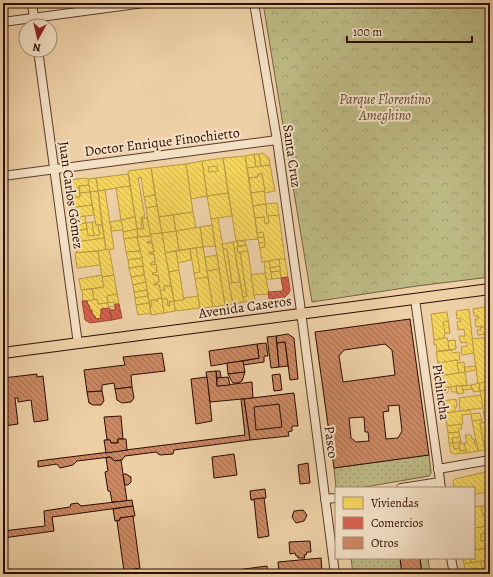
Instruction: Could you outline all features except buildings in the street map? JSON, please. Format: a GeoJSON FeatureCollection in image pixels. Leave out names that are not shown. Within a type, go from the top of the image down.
{"type":"FeatureCollection","features":[{"type":"Feature","properties":{"kind":"main road","name":"Avenida Caseros"},"geometry":{"type":"LineString","coordinates":[[3,353],[490,289]]}},
{"type":"Feature","properties":{"kind":"street"},"geometry":{"type":"LineString","coordinates":[[32,3],[34,18]]}},
{"type":"Feature","properties":{"kind":"street"},"geometry":{"type":"LineString","coordinates":[[57,18],[144,3]]}},
{"type":"Feature","properties":{"kind":"street","name":"Santa Cruz"},"geometry":{"type":"LineString","coordinates":[[254,3],[277,140],[301,314]]}},
{"type":"Feature","properties":{"kind":"street"},"geometry":{"type":"LineString","coordinates":[[3,22],[18,22]]}},
{"type":"Feature","properties":{"kind":"street","name":"Juan Carlos Gómez"},"geometry":{"type":"LineString","coordinates":[[39,58],[78,344]]}},
{"type":"Feature","properties":{"kind":"street","name":"Doctor Enrique Finochietto"},"geometry":{"type":"LineString","coordinates":[[3,176],[277,140]]}},
{"type":"Feature","properties":{"kind":"street","name":"Pichincha"},"geometry":{"type":"LineString","coordinates":[[415,299],[441,485]]}},
{"type":"Feature","properties":{"kind":"street","name":"Pasco"},"geometry":{"type":"LineString","coordinates":[[301,314],[334,574]]}},
{"type":"Feature","properties":{"kind":"street"},"geometry":{"type":"LineString","coordinates":[[438,469],[490,460]]}},
{"type":"Feature","properties":{"kind":"street"},"geometry":{"type":"LineString","coordinates":[[414,487],[441,485]]}},
{"type":"Feature","properties":{"kind":"street"},"geometry":{"type":"LineString","coordinates":[[325,499],[335,498]]}},
{"type":"Feature","properties":{"kind":"street"},"geometry":{"type":"LineString","coordinates":[[451,559],[454,574]]}},
{"type":"Feature","properties":{"kind":"green space","name":"Parque Florentino Ameghino"},"geometry":{"type":"Polygon","coordinates":[[[263,3],[490,3],[490,277],[417,286],[312,302],[263,3]]]}},
{"type":"Feature","properties":{"kind":"green space"},"geometry":{"type":"Polygon","coordinates":[[[429,455],[431,473],[429,476],[365,487],[336,487],[334,468],[429,455]]]}},
{"type":"Feature","properties":{"kind":"green space"},"geometry":{"type":"Polygon","coordinates":[[[351,559],[400,559],[402,574],[353,574],[351,559]]]}},
{"type":"Feature","properties":{"kind":"green space"},"geometry":{"type":"Polygon","coordinates":[[[420,559],[428,559],[430,574],[422,574],[420,559]]]}}]}
